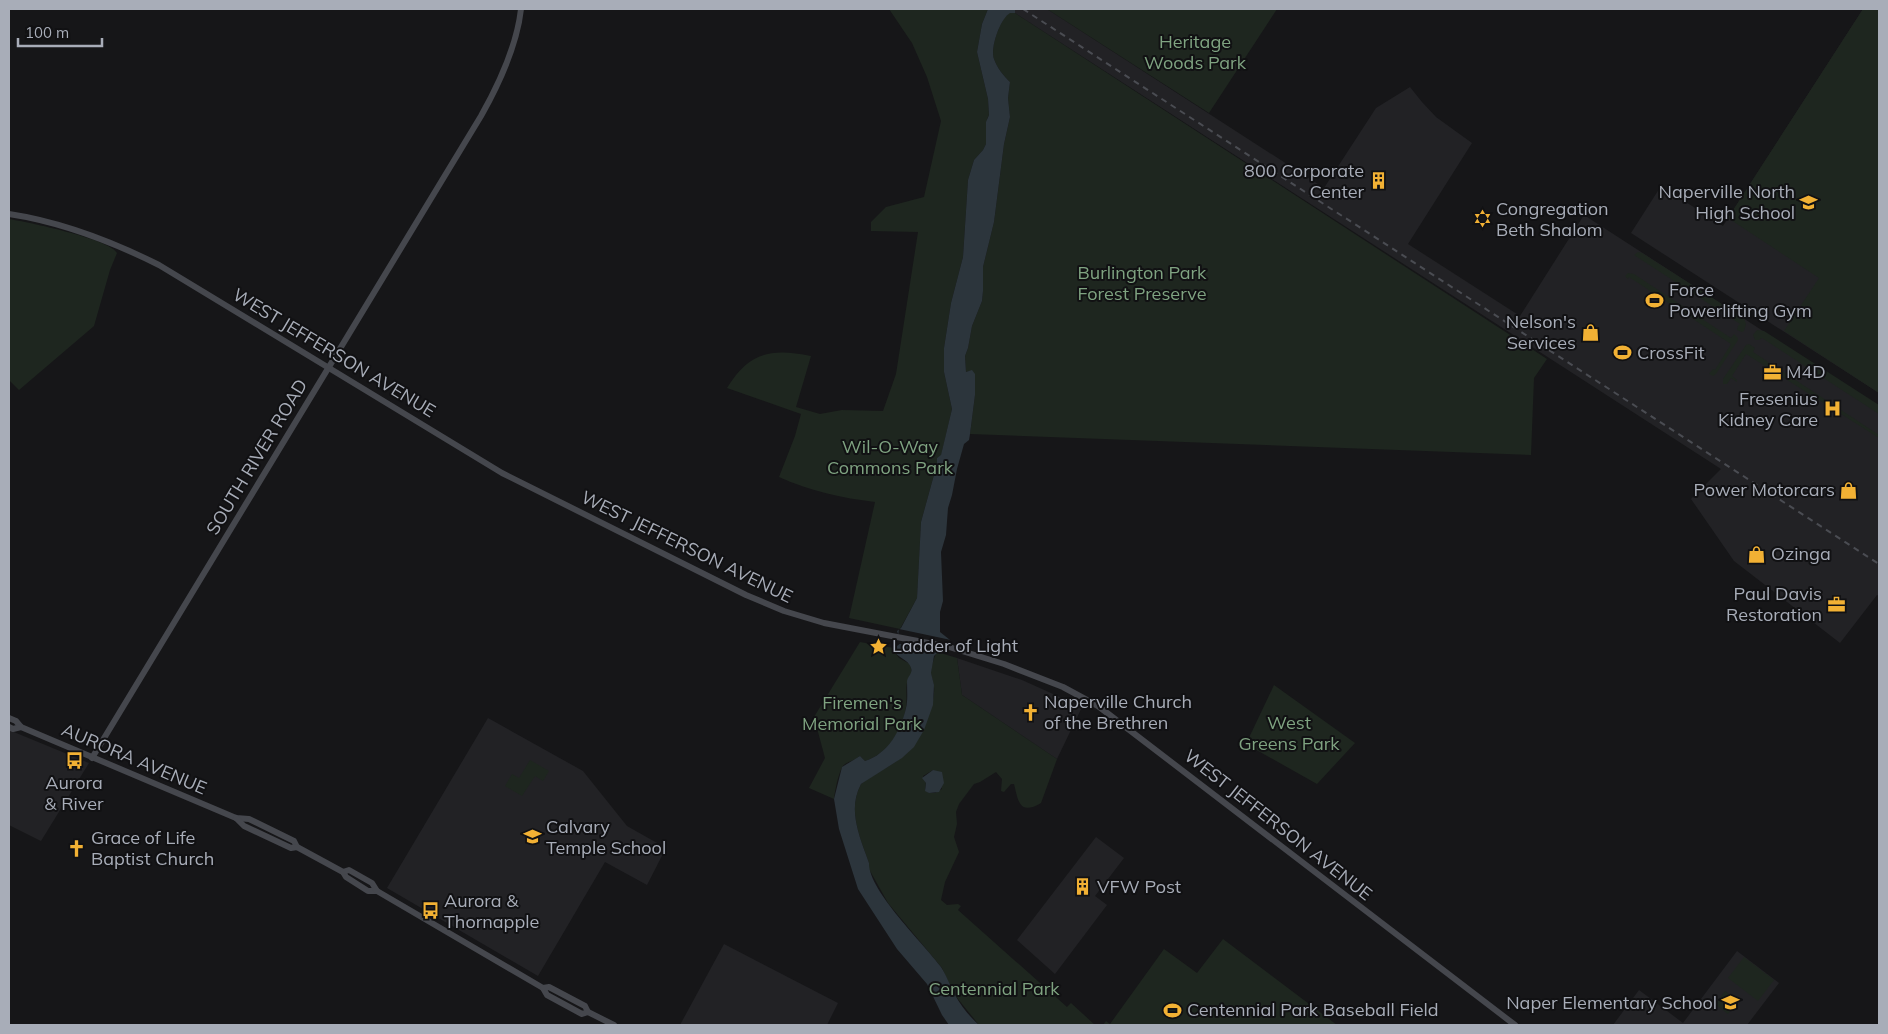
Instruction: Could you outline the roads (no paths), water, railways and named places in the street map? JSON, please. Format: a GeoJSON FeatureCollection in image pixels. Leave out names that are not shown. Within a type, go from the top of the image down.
{"type":"FeatureCollection","features":[{"type":"Feature","properties":{"kind":"street","name":"SOUTH RIVER ROAD"},"geometry":{"type":"LineString","coordinates":[[92,758],[481,116],[496,87],[513,43],[520,9]]}},
{"type":"Feature","properties":{"kind":"street","name":"WEST JEFFERSON AVENUE"},"geometry":{"type":"LineString","coordinates":[[9,214],[68,228],[124,248],[177,276],[502,473],[746,595],[803,617],[857,630],[949,648],[1011,666],[1063,687],[1093,703],[1515,1025]]}},
{"type":"Feature","properties":{"kind":"street","name":"AURORA AVENUE"},"geometry":{"type":"LineString","coordinates":[[9,718],[16,721],[21,728]]}},
{"type":"Feature","properties":{"kind":"street","name":"AURORA AVENUE"},"geometry":{"type":"LineString","coordinates":[[9,727],[13,729],[21,728],[236,818],[244,826],[291,848],[297,847],[343,872],[349,870],[372,883],[377,891],[543,988],[549,986],[585,1006],[588,1012],[614,1025]]}},
{"type":"Feature","properties":{"kind":"railway"},"geometry":{"type":"LineString","coordinates":[[1023,9],[1879,564]]}},
{"type":"Feature","properties":{"kind":"place","name":"800 Corporate Center"},"geometry":{"type":"Point","coordinates":[1378,181]}},
{"type":"Feature","properties":{"kind":"place","name":"Naperville North High School"},"geometry":{"type":"Point","coordinates":[1809,202]}},
{"type":"Feature","properties":{"kind":"place","name":"Congregation Beth Shalom"},"geometry":{"type":"Point","coordinates":[1482,219]}},
{"type":"Feature","properties":{"kind":"place","name":"Force Powerlifting Gym"},"geometry":{"type":"Point","coordinates":[1655,300]}},
{"type":"Feature","properties":{"kind":"place","name":"Nelson's Services"},"geometry":{"type":"Point","coordinates":[1590,332]}},
{"type":"Feature","properties":{"kind":"place","name":"CrossFit"},"geometry":{"type":"Point","coordinates":[1623,353]}},
{"type":"Feature","properties":{"kind":"place","name":"M4D"},"geometry":{"type":"Point","coordinates":[1772,372]}},
{"type":"Feature","properties":{"kind":"place","name":"Fresenius Kidney Care"},"geometry":{"type":"Point","coordinates":[1832,409]}},
{"type":"Feature","properties":{"kind":"place","name":"Power Motorcars"},"geometry":{"type":"Point","coordinates":[1849,490]}},
{"type":"Feature","properties":{"kind":"place","name":"Ozinga"},"geometry":{"type":"Point","coordinates":[1757,554]}},
{"type":"Feature","properties":{"kind":"place","name":"Paul Davis Restoration"},"geometry":{"type":"Point","coordinates":[1836,604]}},
{"type":"Feature","properties":{"kind":"place","name":"Ladder of Light"},"geometry":{"type":"Point","coordinates":[878,646]}},
{"type":"Feature","properties":{"kind":"place","name":"Naperville Church of the Brethren"},"geometry":{"type":"Point","coordinates":[1030,712]}},
{"type":"Feature","properties":{"kind":"place","name":"Aurora & River"},"geometry":{"type":"Point","coordinates":[74,760]}},
{"type":"Feature","properties":{"kind":"place","name":"Calvary Temple School"},"geometry":{"type":"Point","coordinates":[532,837]}},
{"type":"Feature","properties":{"kind":"place","name":"Grace of Life Baptist Church"},"geometry":{"type":"Point","coordinates":[77,848]}},
{"type":"Feature","properties":{"kind":"place","name":"VFW Post"},"geometry":{"type":"Point","coordinates":[1083,887]}},
{"type":"Feature","properties":{"kind":"place","name":"Aurora & Thornapple"},"geometry":{"type":"Point","coordinates":[430,911]}},
{"type":"Feature","properties":{"kind":"place","name":"Naper Elementary School"},"geometry":{"type":"Point","coordinates":[1731,1003]}},
{"type":"Feature","properties":{"kind":"place","name":"Centennial Park Baseball Field"},"geometry":{"type":"Point","coordinates":[1173,1010]}},
{"type":"Feature","properties":{"kind":"park label","name":"Heritage Woods Park"},"geometry":{"type":"Point","coordinates":[1195,52]}},
{"type":"Feature","properties":{"kind":"park label","name":"Burlington Park Forest Preserve"},"geometry":{"type":"Point","coordinates":[1142,283]}},
{"type":"Feature","properties":{"kind":"park label","name":"Wil-O-Way Commons Park"},"geometry":{"type":"Point","coordinates":[890,457]}},
{"type":"Feature","properties":{"kind":"park label","name":"Firemen's Memorial Park"},"geometry":{"type":"Point","coordinates":[862,713]}},
{"type":"Feature","properties":{"kind":"park label","name":"West Greens Park"},"geometry":{"type":"Point","coordinates":[1289,733]}},
{"type":"Feature","properties":{"kind":"park label","name":"Centennial Park"},"geometry":{"type":"Point","coordinates":[994,989]}}]}
